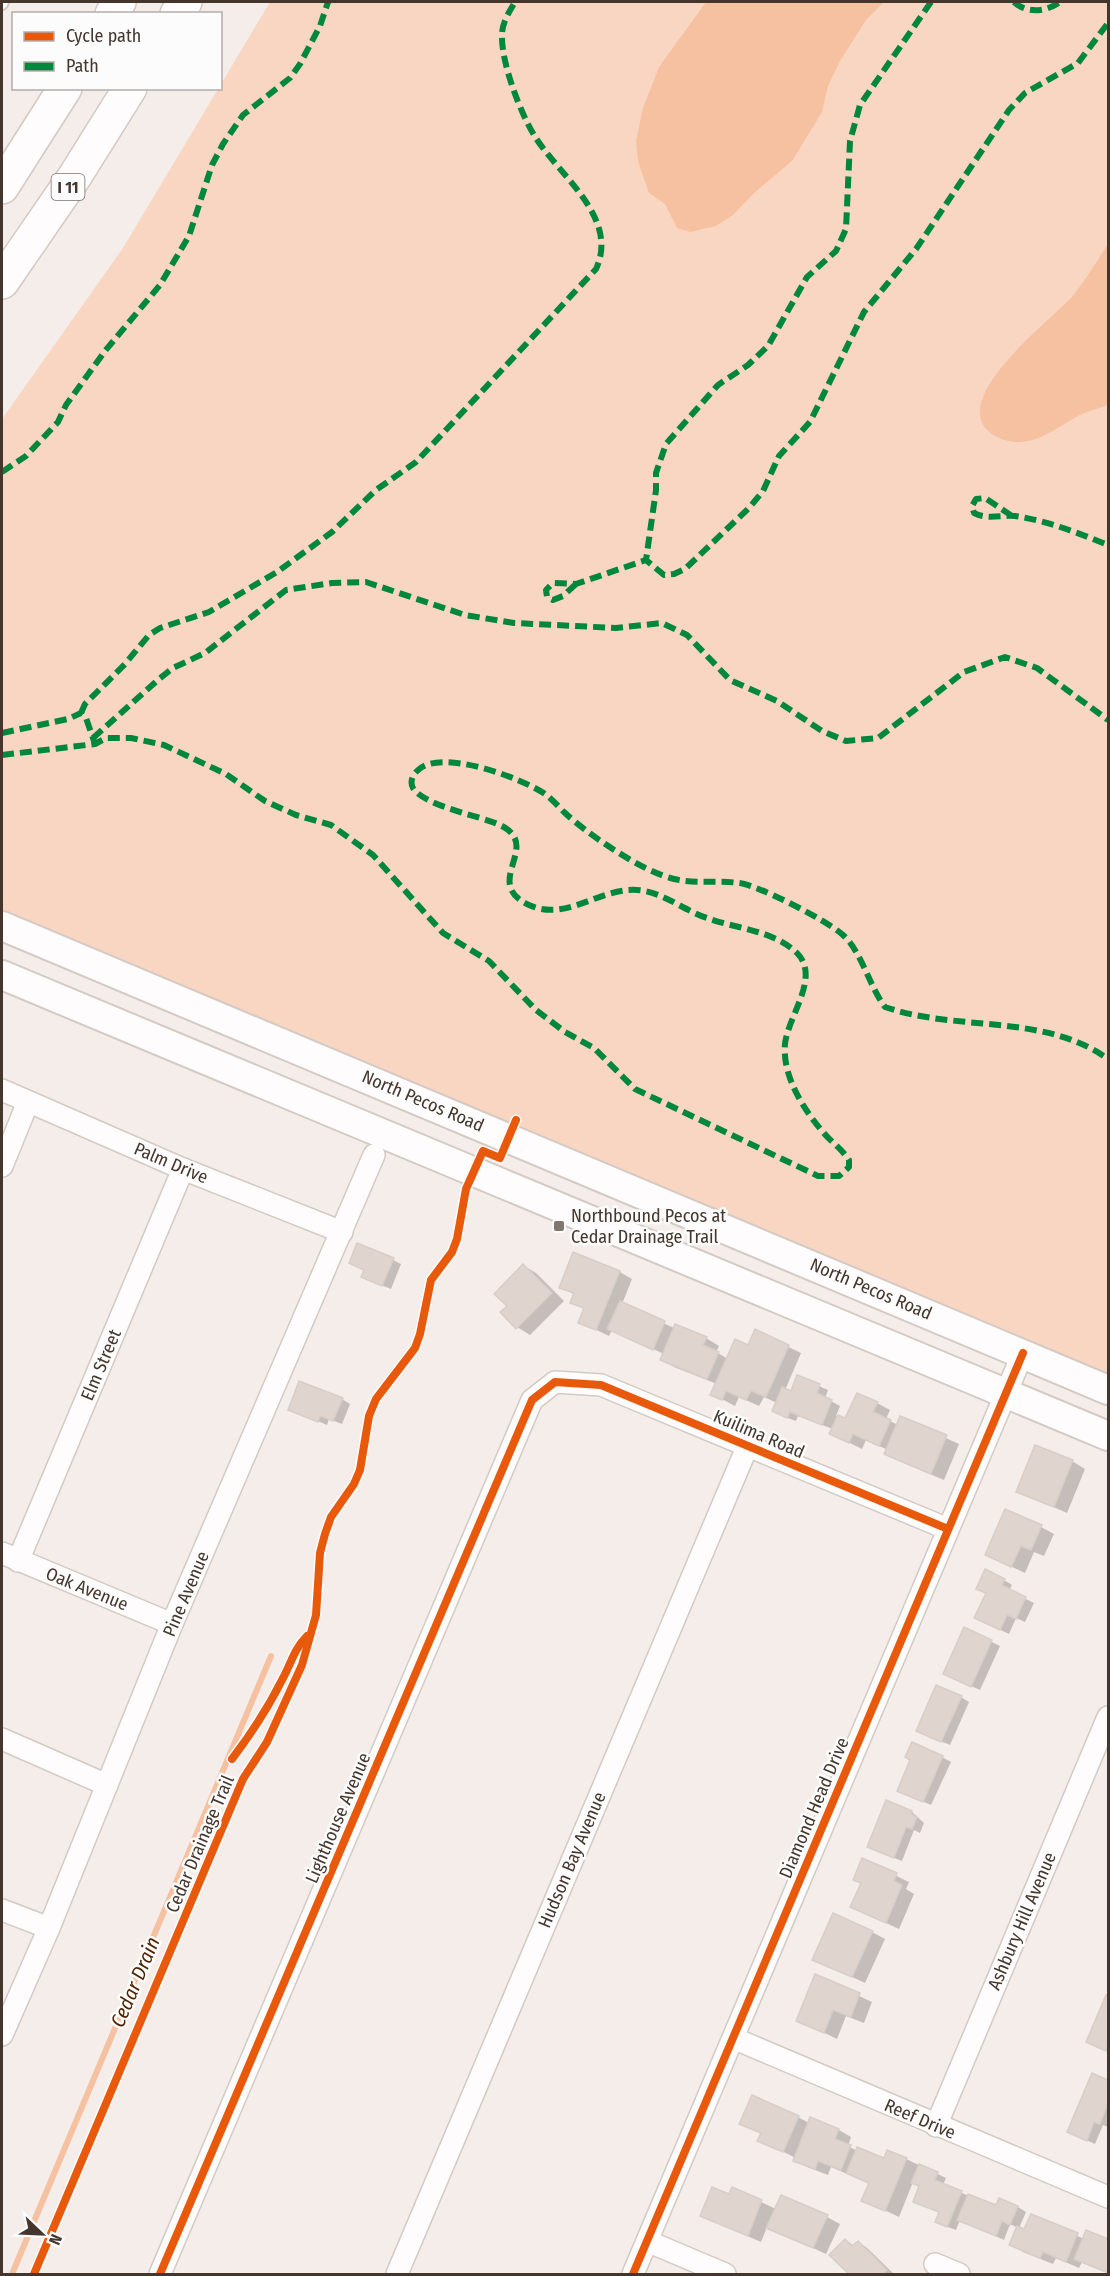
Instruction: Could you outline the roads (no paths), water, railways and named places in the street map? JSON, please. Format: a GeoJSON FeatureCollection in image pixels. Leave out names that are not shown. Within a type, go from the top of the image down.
{"type":"FeatureCollection","features":[{"type":"Feature","properties":{"kind":"highway"},"geometry":{"type":"LineString","coordinates":[[2,187],[64,90]]}},
{"type":"Feature","properties":{"kind":"highway","name":"I 11"},"geometry":{"type":"LineString","coordinates":[[2,282],[75,176],[129,90]]}},
{"type":"Feature","properties":{"kind":"main road","name":"North Pecos Road"},"geometry":{"type":"LineString","coordinates":[[2,926],[1108,1390]]}},
{"type":"Feature","properties":{"kind":"main road"},"geometry":{"type":"LineString","coordinates":[[2,975],[1108,1436]]}},
{"type":"Feature","properties":{"kind":"street","name":"Palm Drive"},"geometry":{"type":"LineString","coordinates":[[2,1090],[183,1169],[342,1232]]}},
{"type":"Feature","properties":{"kind":"street"},"geometry":{"type":"LineString","coordinates":[[2,1166],[28,1102]]}},
{"type":"Feature","properties":{"kind":"street","name":"Pine Avenue"},"geometry":{"type":"LineString","coordinates":[[2,2035],[49,1928],[172,1624],[374,1155]]}},
{"type":"Feature","properties":{"kind":"street","name":"Elm Street"},"geometry":{"type":"LineString","coordinates":[[10,1557],[183,1169]]}},
{"type":"Feature","properties":{"kind":"street","name":"Diamond Head Drive"},"geometry":{"type":"LineString","coordinates":[[633,2274],[1023,1353]]}},
{"type":"Feature","properties":{"kind":"street","name":"Kuilima Road"},"geometry":{"type":"LineString","coordinates":[[555,1382],[601,1385],[948,1529]]}},
{"type":"Feature","properties":{"kind":"street","name":"Lighthouse Avenue"},"geometry":{"type":"LineString","coordinates":[[160,2274],[532,1400],[555,1382]]}},
{"type":"Feature","properties":{"kind":"street","name":"Hudson Bay Avenue"},"geometry":{"type":"LineString","coordinates":[[397,2274],[748,1445]]}},
{"type":"Feature","properties":{"kind":"street","name":"Oak Avenue"},"geometry":{"type":"LineString","coordinates":[[10,1557],[172,1624]]}},
{"type":"Feature","properties":{"kind":"street","name":"Ashbury Hill Avenue"},"geometry":{"type":"LineString","coordinates":[[936,2126],[1108,1717]]}},
{"type":"Feature","properties":{"kind":"street"},"geometry":{"type":"LineString","coordinates":[[2,1740],[107,1785]]}},
{"type":"Feature","properties":{"kind":"street"},"geometry":{"type":"LineString","coordinates":[[2,1910],[49,1928]]}},
{"type":"Feature","properties":{"kind":"street","name":"Reef Drive"},"geometry":{"type":"LineString","coordinates":[[733,2038],[1108,2197]]}},
{"type":"Feature","properties":{"kind":"street"},"geometry":{"type":"LineString","coordinates":[[647,2241],[725,2274]]}},
{"type":"Feature","properties":{"kind":"street"},"geometry":{"type":"LineString","coordinates":[[935,2264],[959,2274]]}},
{"type":"Feature","properties":{"kind":"waterway","name":"Cedar Drain"},"geometry":{"type":"LineString","coordinates":[[12,2274],[271,1656]]}},
{"type":"Feature","properties":{"kind":"place","name":"Northbound Pecos at Cedar Drainage Trail"},"geometry":{"type":"Point","coordinates":[559,1226]}}]}
